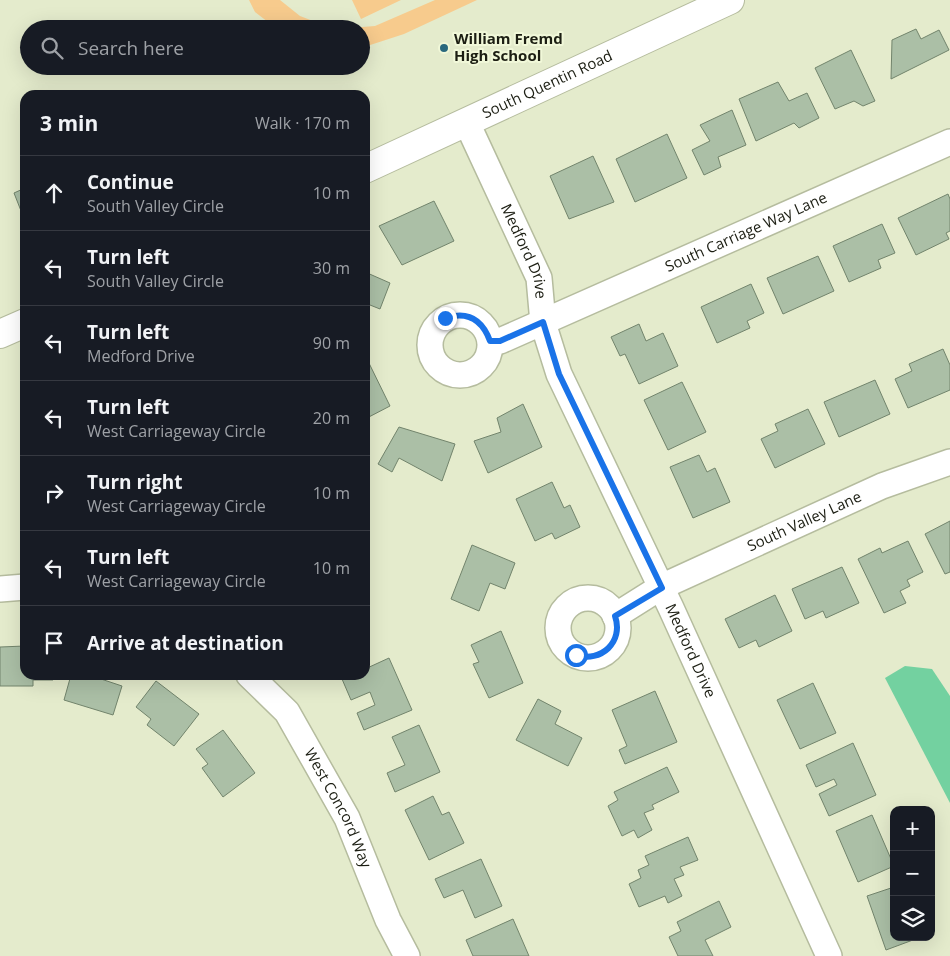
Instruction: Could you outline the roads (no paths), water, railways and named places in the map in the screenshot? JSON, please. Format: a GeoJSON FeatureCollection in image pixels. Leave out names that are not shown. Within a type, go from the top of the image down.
{"type":"FeatureCollection","features":[{"type":"Feature","properties":{"kind":"main road","name":"South Quentin Road"},"geometry":{"type":"LineString","coordinates":[[370,167],[730,0]]}},
{"type":"Feature","properties":{"kind":"main road"},"geometry":{"type":"LineString","coordinates":[[0,334],[20,325]]}},
{"type":"Feature","properties":{"kind":"street","name":"Medford Drive"},"geometry":{"type":"LineString","coordinates":[[467,123],[539,278],[543,322],[559,374],[662,588],[830,956]]}},
{"type":"Feature","properties":{"kind":"street","name":"South Carriage Way Lane"},"geometry":{"type":"LineString","coordinates":[[490,341],[500,341],[950,142]]}},
{"type":"Feature","properties":{"kind":"street","name":"South Valley Lane"},"geometry":{"type":"LineString","coordinates":[[615,616],[662,588],[882,486],[950,462]]}},
{"type":"Feature","properties":{"kind":"street"},"geometry":{"type":"LineString","coordinates":[[0,589],[20,587]]}},
{"type":"Feature","properties":{"kind":"street","name":"West Concord Way"},"geometry":{"type":"LineString","coordinates":[[254,680],[287,712],[347,818],[388,920],[406,956]]}},
{"type":"Feature","properties":{"kind":"place","name":"William Fremd High School"},"geometry":{"type":"Point","coordinates":[444,48]}}]}
